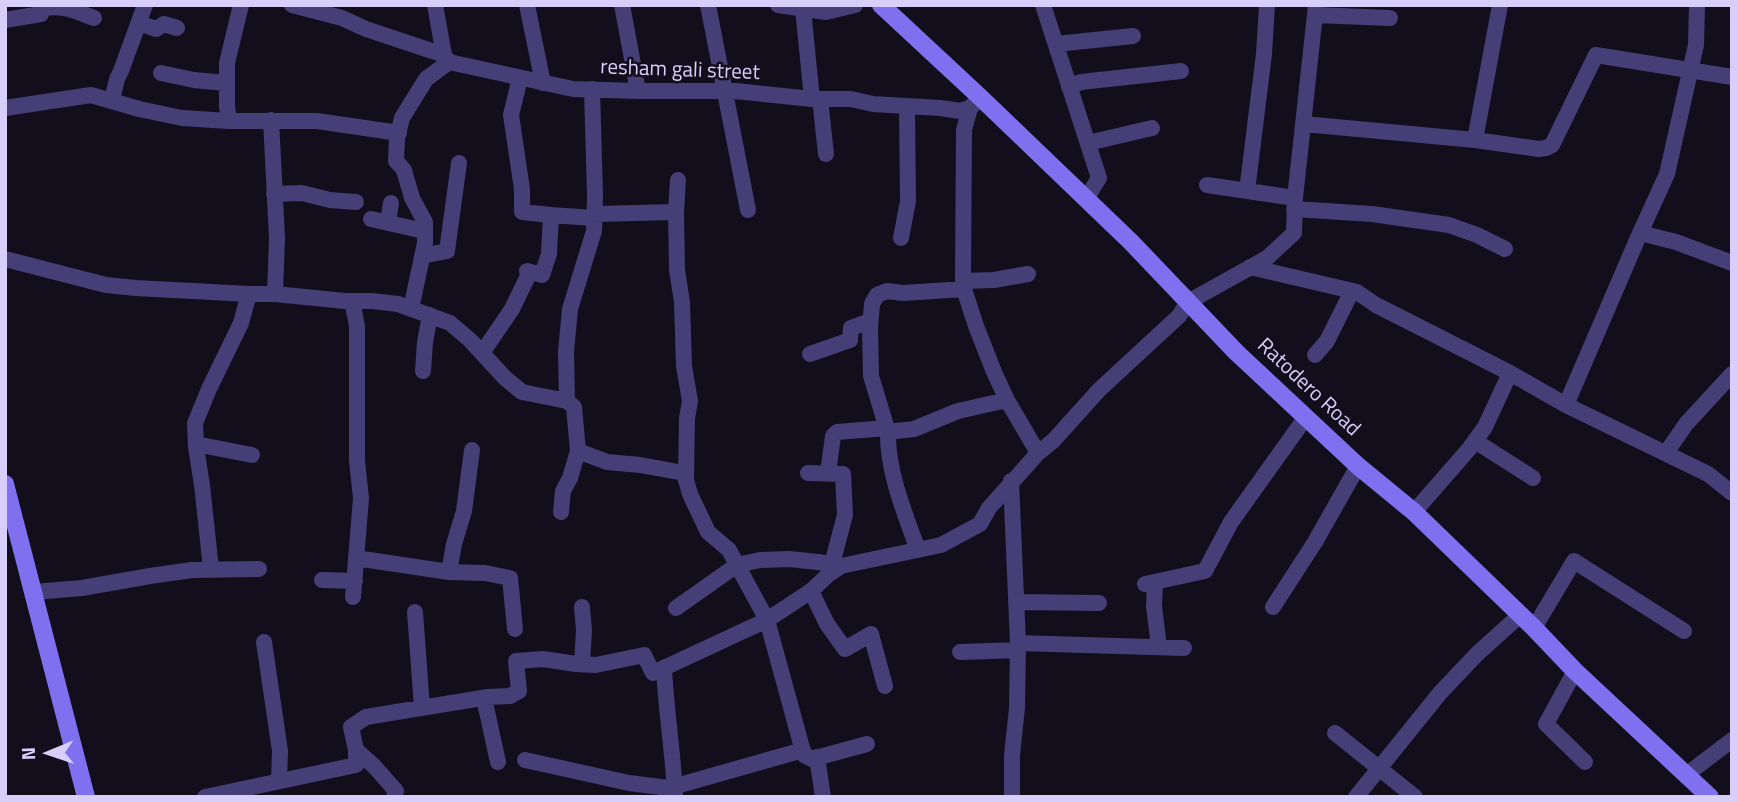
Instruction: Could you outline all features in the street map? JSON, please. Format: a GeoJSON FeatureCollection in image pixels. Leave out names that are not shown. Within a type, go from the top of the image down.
{"type":"FeatureCollection","features":[{"type":"Feature","properties":{"kind":"main road","name":"Ratodero Road"},"geometry":{"type":"LineString","coordinates":[[884,6],[975,102],[1131,242],[1236,352],[1358,466],[1414,512],[1575,671],[1710,797]]}},
{"type":"Feature","properties":{"kind":"main road"},"geometry":{"type":"LineString","coordinates":[[5,485],[86,797]]}},
{"type":"Feature","properties":{"kind":"street"},"geometry":{"type":"LineString","coordinates":[[112,100],[117,79],[145,5]]}},
{"type":"Feature","properties":{"kind":"street"},"geometry":{"type":"LineString","coordinates":[[229,121],[227,63],[242,5]]}},
{"type":"Feature","properties":{"kind":"street","name":"resham gali street"},"geometry":{"type":"LineString","coordinates":[[292,5],[342,12],[366,29],[446,59],[573,89],[725,91],[816,99],[851,99],[873,104],[960,111],[975,102]]}},
{"type":"Feature","properties":{"kind":"street"},"geometry":{"type":"LineString","coordinates":[[411,309],[425,243],[425,222],[412,198],[404,170],[396,161],[402,118],[426,79],[446,59],[435,5]]}},
{"type":"Feature","properties":{"kind":"street"},"geometry":{"type":"LineString","coordinates":[[527,5],[543,83]]}},
{"type":"Feature","properties":{"kind":"street"},"geometry":{"type":"LineString","coordinates":[[622,5],[638,91]]}},
{"type":"Feature","properties":{"kind":"street"},"geometry":{"type":"LineString","coordinates":[[708,5],[748,211]]}},
{"type":"Feature","properties":{"kind":"street"},"geometry":{"type":"LineString","coordinates":[[778,5],[826,12],[855,5]]}},
{"type":"Feature","properties":{"kind":"street"},"geometry":{"type":"LineString","coordinates":[[1043,5],[1099,178],[1086,199]]}},
{"type":"Feature","properties":{"kind":"street"},"geometry":{"type":"LineString","coordinates":[[1247,191],[1264,54],[1267,5]]}},
{"type":"Feature","properties":{"kind":"street"},"geometry":{"type":"LineString","coordinates":[[1475,140],[1500,5]]}},
{"type":"Feature","properties":{"kind":"street"},"geometry":{"type":"LineString","coordinates":[[1566,405],[1667,174],[1696,45],[1697,5]]}},
{"type":"Feature","properties":{"kind":"street"},"geometry":{"type":"LineString","coordinates":[[5,20],[36,10],[41,14],[43,8],[64,7],[94,18]]}},
{"type":"Feature","properties":{"kind":"street"},"geometry":{"type":"LineString","coordinates":[[803,9],[826,154]]}},
{"type":"Feature","properties":{"kind":"street"},"geometry":{"type":"LineString","coordinates":[[676,608],[737,565],[789,558],[836,565],[942,545],[980,524],[1011,481],[1054,440],[1099,390],[1179,316],[1188,302],[1267,258],[1294,233],[1316,10],[1370,11],[1390,18]]}},
{"type":"Feature","properties":{"kind":"street"},"geometry":{"type":"LineString","coordinates":[[139,23],[156,29],[164,24],[177,28]]}},
{"type":"Feature","properties":{"kind":"street"},"geometry":{"type":"LineString","coordinates":[[1056,44],[1133,36]]}},
{"type":"Feature","properties":{"kind":"street"},"geometry":{"type":"LineString","coordinates":[[1304,124],[1475,140],[1539,149],[1552,145],[1596,55],[1732,77]]}},
{"type":"Feature","properties":{"kind":"street"},"geometry":{"type":"LineString","coordinates":[[1069,87],[1081,82],[1181,71]]}},
{"type":"Feature","properties":{"kind":"street"},"geometry":{"type":"LineString","coordinates":[[161,73],[226,83]]}},
{"type":"Feature","properties":{"kind":"street"},"geometry":{"type":"LineString","coordinates":[[520,78],[511,116],[522,189],[522,212],[594,216],[676,212]]}},
{"type":"Feature","properties":{"kind":"street"},"geometry":{"type":"LineString","coordinates":[[567,401],[566,352],[570,309],[591,239],[594,216],[592,89]]}},
{"type":"Feature","properties":{"kind":"street"},"geometry":{"type":"LineString","coordinates":[[5,108],[91,95],[182,118],[317,121],[399,133]]}},
{"type":"Feature","properties":{"kind":"street"},"geometry":{"type":"LineString","coordinates":[[975,102],[964,130],[964,285],[976,326],[1007,400],[1038,453]]}},
{"type":"Feature","properties":{"kind":"street"},"geometry":{"type":"LineString","coordinates":[[901,238],[908,201],[906,106]]}},
{"type":"Feature","properties":{"kind":"street"},"geometry":{"type":"LineString","coordinates":[[271,120],[277,239],[275,294]]}},
{"type":"Feature","properties":{"kind":"street"},"geometry":{"type":"LineString","coordinates":[[1088,143],[1152,128]]}},
{"type":"Feature","properties":{"kind":"street"},"geometry":{"type":"LineString","coordinates":[[422,256],[447,251],[459,163]]}},
{"type":"Feature","properties":{"kind":"street"},"geometry":{"type":"LineString","coordinates":[[678,180],[677,271],[682,302],[684,366],[690,401],[687,418],[686,482]]}},
{"type":"Feature","properties":{"kind":"street"},"geometry":{"type":"LineString","coordinates":[[1207,185],[1247,191],[1295,204],[1449,225],[1505,249]]}},
{"type":"Feature","properties":{"kind":"street"},"geometry":{"type":"LineString","coordinates":[[274,194],[302,193],[330,200],[356,202]]}},
{"type":"Feature","properties":{"kind":"street"},"geometry":{"type":"LineString","coordinates":[[388,223],[391,203]]}},
{"type":"Feature","properties":{"kind":"street"},"geometry":{"type":"LineString","coordinates":[[482,353],[512,309],[528,276],[527,271],[542,275],[549,254],[551,215]]}},
{"type":"Feature","properties":{"kind":"street"},"geometry":{"type":"LineString","coordinates":[[372,219],[424,231]]}},
{"type":"Feature","properties":{"kind":"street"},"geometry":{"type":"LineString","coordinates":[[1640,233],[1676,242],[1732,263]]}},
{"type":"Feature","properties":{"kind":"street"},"geometry":{"type":"LineString","coordinates":[[5,259],[106,285],[398,304],[450,323],[523,392],[567,401],[574,407],[578,451],[563,491],[561,512]]}},
{"type":"Feature","properties":{"kind":"street"},"geometry":{"type":"LineString","coordinates":[[1250,267],[1357,292],[1376,305],[1510,373],[1566,405],[1708,474],[1732,492]]}},
{"type":"Feature","properties":{"kind":"street"},"geometry":{"type":"LineString","coordinates":[[918,550],[898,490],[887,430],[871,376],[872,304],[877,295],[887,291],[930,292],[1028,274]]}},
{"type":"Feature","properties":{"kind":"street"},"geometry":{"type":"LineString","coordinates":[[1315,355],[1327,341],[1352,291]]}},
{"type":"Feature","properties":{"kind":"street"},"geometry":{"type":"LineString","coordinates":[[211,569],[195,423],[242,323],[249,294]]}},
{"type":"Feature","properties":{"kind":"street"},"geometry":{"type":"LineString","coordinates":[[322,580],[354,589],[360,498],[357,326],[352,301]]}},
{"type":"Feature","properties":{"kind":"street"},"geometry":{"type":"LineString","coordinates":[[423,371],[430,315]]}},
{"type":"Feature","properties":{"kind":"street"},"geometry":{"type":"LineString","coordinates":[[810,354],[850,340],[851,328],[870,321]]}},
{"type":"Feature","properties":{"kind":"street"},"geometry":{"type":"LineString","coordinates":[[1414,512],[1485,427],[1510,373]]}},
{"type":"Feature","properties":{"kind":"street"},"geometry":{"type":"LineString","coordinates":[[1666,453],[1686,424],[1732,374]]}},
{"type":"Feature","properties":{"kind":"street"},"geometry":{"type":"LineString","coordinates":[[828,473],[833,436],[837,432],[914,429],[958,411],[1007,400]]}},
{"type":"Feature","properties":{"kind":"street"},"geometry":{"type":"LineString","coordinates":[[1159,647],[1150,583],[1205,571],[1231,522],[1306,417]]}},
{"type":"Feature","properties":{"kind":"street"},"geometry":{"type":"LineString","coordinates":[[1475,440],[1533,478]]}},
{"type":"Feature","properties":{"kind":"street"},"geometry":{"type":"LineString","coordinates":[[196,444],[252,455]]}},
{"type":"Feature","properties":{"kind":"street"},"geometry":{"type":"LineString","coordinates":[[449,572],[468,490],[472,450]]}},
{"type":"Feature","properties":{"kind":"street"},"geometry":{"type":"LineString","coordinates":[[578,451],[607,461],[684,473],[697,511],[708,532],[729,550],[767,620],[823,797]]}},
{"type":"Feature","properties":{"kind":"street"},"geometry":{"type":"LineString","coordinates":[[1273,607],[1315,542],[1358,466]]}},
{"type":"Feature","properties":{"kind":"street"},"geometry":{"type":"LineString","coordinates":[[205,797],[356,765],[351,727],[366,717],[509,696],[519,691],[516,661],[543,659],[596,664],[644,655],[653,673],[767,620],[811,592],[836,565],[845,515],[843,474],[808,473]]}},
{"type":"Feature","properties":{"kind":"street"},"geometry":{"type":"LineString","coordinates":[[1011,481],[1018,647],[1017,708],[1012,755],[1013,797]]}},
{"type":"Feature","properties":{"kind":"street"},"geometry":{"type":"LineString","coordinates":[[356,558],[510,578],[515,629]]}},
{"type":"Feature","properties":{"kind":"street"},"geometry":{"type":"LineString","coordinates":[[1534,628],[1574,561],[1684,631]]}},
{"type":"Feature","properties":{"kind":"street"},"geometry":{"type":"LineString","coordinates":[[33,592],[82,588],[192,570],[259,569]]}},
{"type":"Feature","properties":{"kind":"street"},"geometry":{"type":"LineString","coordinates":[[811,592],[827,624],[845,649],[871,634],[885,686]]}},
{"type":"Feature","properties":{"kind":"street"},"geometry":{"type":"LineString","coordinates":[[1016,602],[1099,603]]}},
{"type":"Feature","properties":{"kind":"street"},"geometry":{"type":"LineString","coordinates":[[582,607],[582,664]]}},
{"type":"Feature","properties":{"kind":"street"},"geometry":{"type":"LineString","coordinates":[[415,612],[422,708]]}},
{"type":"Feature","properties":{"kind":"street"},"geometry":{"type":"LineString","coordinates":[[1356,797],[1440,693],[1476,654],[1520,615]]}},
{"type":"Feature","properties":{"kind":"street"},"geometry":{"type":"LineString","coordinates":[[264,642],[280,751],[279,782]]}},
{"type":"Feature","properties":{"kind":"street"},"geometry":{"type":"LineString","coordinates":[[960,652],[1018,647],[1184,648]]}},
{"type":"Feature","properties":{"kind":"street"},"geometry":{"type":"LineString","coordinates":[[664,668],[675,791]]}},
{"type":"Feature","properties":{"kind":"street"},"geometry":{"type":"LineString","coordinates":[[1575,671],[1546,724],[1585,762]]}},
{"type":"Feature","properties":{"kind":"street"},"geometry":{"type":"LineString","coordinates":[[484,698],[498,762]]}},
{"type":"Feature","properties":{"kind":"street"},"geometry":{"type":"LineString","coordinates":[[1335,733],[1415,797]]}},
{"type":"Feature","properties":{"kind":"street"},"geometry":{"type":"LineString","coordinates":[[1686,775],[1732,740]]}},
{"type":"Feature","properties":{"kind":"street"},"geometry":{"type":"LineString","coordinates":[[525,760],[675,791],[810,754],[867,744]]}},
{"type":"Feature","properties":{"kind":"street"},"geometry":{"type":"LineString","coordinates":[[356,750],[396,791],[394,797]]}}]}
